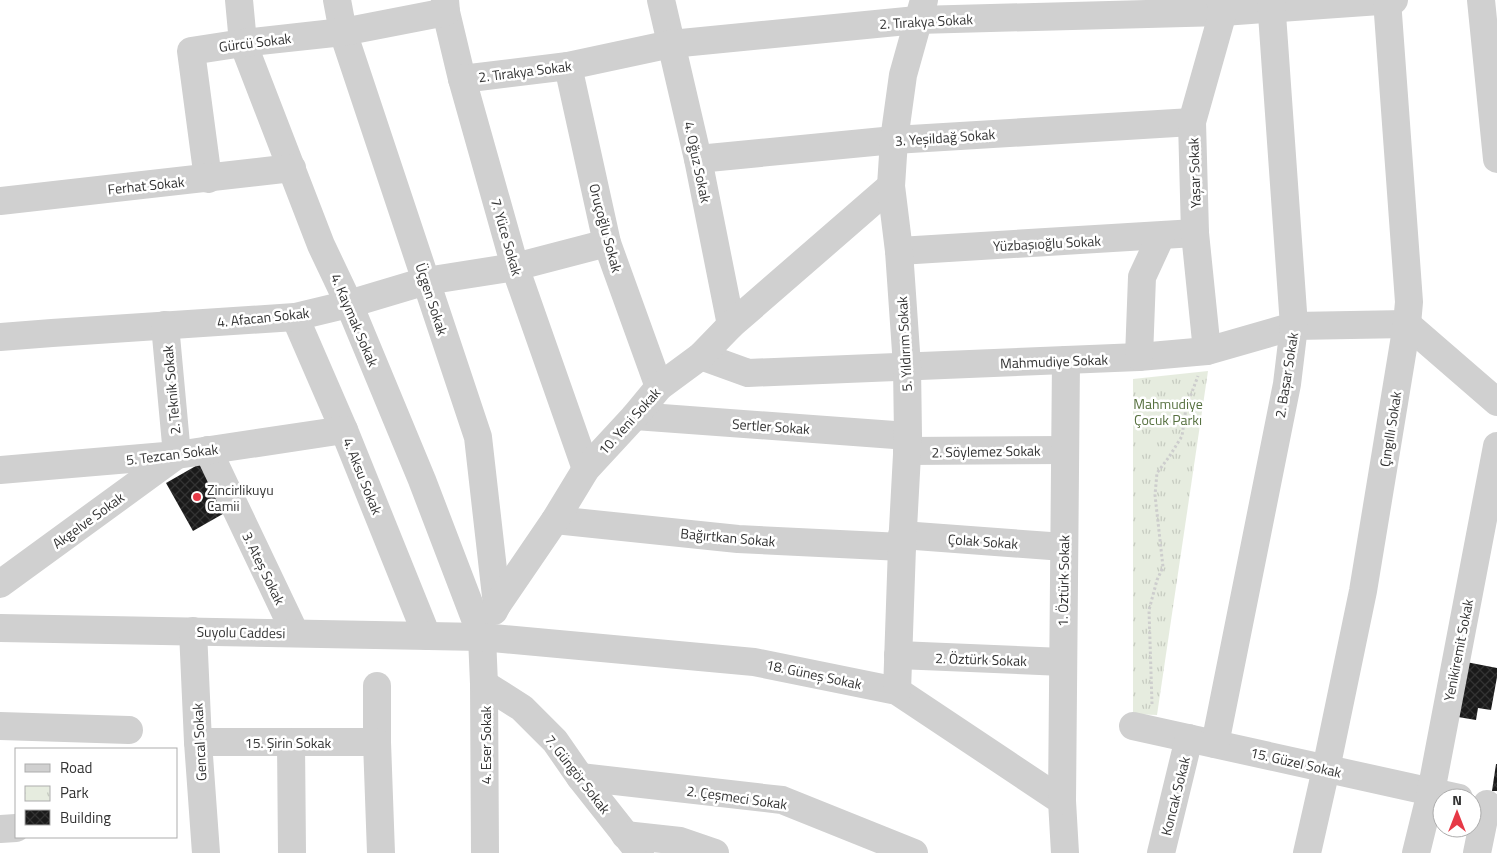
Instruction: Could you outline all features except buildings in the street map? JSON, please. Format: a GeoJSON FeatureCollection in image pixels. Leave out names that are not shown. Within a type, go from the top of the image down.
{"type":"FeatureCollection","features":[{"type":"Feature","properties":{"kind":"street","name":"4. Kaymak Sokak"},"geometry":{"type":"LineString","coordinates":[[239,0],[243,42],[321,245],[349,304],[422,480],[482,637]]}},
{"type":"Feature","properties":{"kind":"street","name":"Üçgen Sokak"},"geometry":{"type":"LineString","coordinates":[[337,0],[344,32],[478,437],[497,605]]}},
{"type":"Feature","properties":{"kind":"street","name":"4. Oğuz Sokak"},"geometry":{"type":"LineString","coordinates":[[661,0],[698,159],[731,325]]}},
{"type":"Feature","properties":{"kind":"street","name":"Çıngıllı Sokak"},"geometry":{"type":"LineString","coordinates":[[1307,853],[1363,591],[1410,302],[1387,0]]}},
{"type":"Feature","properties":{"kind":"street","name":"2. Tırakya Sokak"},"geometry":{"type":"LineString","coordinates":[[462,79],[568,66],[672,44],[921,10],[1222,6],[1394,0]]}},
{"type":"Feature","properties":{"kind":"street"},"geometry":{"type":"LineString","coordinates":[[1481,0],[1495,115],[1497,159]]}},
{"type":"Feature","properties":{"kind":"street","name":"2. Başar Sokak"},"geometry":{"type":"LineString","coordinates":[[1215,744],[1287,384],[1294,326],[1272,4]]}},
{"type":"Feature","properties":{"kind":"street","name":"Gürcü Sokak"},"geometry":{"type":"LineString","coordinates":[[208,179],[191,51],[243,42],[344,32],[446,6]]}},
{"type":"Feature","properties":{"kind":"street","name":"7. Yüce Sokak"},"geometry":{"type":"LineString","coordinates":[[446,6],[462,79],[516,267],[586,469]]}},
{"type":"Feature","properties":{"kind":"street","name":"Yaşar Sokak"},"geometry":{"type":"LineString","coordinates":[[1208,351],[1196,234],[1192,122],[1222,6]]}},
{"type":"Feature","properties":{"kind":"street","name":"5. Yıldırım Sokak"},"geometry":{"type":"LineString","coordinates":[[897,691],[907,444],[906,366],[899,251],[891,186],[894,140],[903,75],[921,10]]}},
{"type":"Feature","properties":{"kind":"street","name":"Oruçoğlu Sokak"},"geometry":{"type":"LineString","coordinates":[[568,66],[607,243],[658,387]]}},
{"type":"Feature","properties":{"kind":"street","name":"3. Yeşildağ Sokak"},"geometry":{"type":"LineString","coordinates":[[698,159],[894,140],[1192,122]]}},
{"type":"Feature","properties":{"kind":"street","name":"Ferhat Sokak"},"geometry":{"type":"LineString","coordinates":[[0,201],[292,168]]}},
{"type":"Feature","properties":{"kind":"street","name":"10. Yeni Sokak"},"geometry":{"type":"LineString","coordinates":[[482,637],[497,605],[586,469],[635,416],[658,387],[701,356],[731,325],[891,186]]}},
{"type":"Feature","properties":{"kind":"street","name":"Yüzbaşıoğlu Sokak"},"geometry":{"type":"LineString","coordinates":[[899,251],[1196,234]]}},
{"type":"Feature","properties":{"kind":"street"},"geometry":{"type":"LineString","coordinates":[[1139,357],[1142,277],[1162,236]]}},
{"type":"Feature","properties":{"kind":"street","name":"4. Afacan Sokak"},"geometry":{"type":"LineString","coordinates":[[0,337],[295,317],[349,304],[426,281],[516,267],[607,243]]}},
{"type":"Feature","properties":{"kind":"street","name":"4. Aksu Sokak"},"geometry":{"type":"LineString","coordinates":[[295,317],[344,430],[427,636]]}},
{"type":"Feature","properties":{"kind":"street"},"geometry":{"type":"LineString","coordinates":[[1407,324],[1497,402]]}},
{"type":"Feature","properties":{"kind":"street","name":"Mahmudiye Sokak"},"geometry":{"type":"LineString","coordinates":[[701,356],[748,373],[1139,357],[1208,351],[1294,326],[1407,324]]}},
{"type":"Feature","properties":{"kind":"street","name":"2. Teknik Sokak"},"geometry":{"type":"LineString","coordinates":[[165,325],[177,455]]}},
{"type":"Feature","properties":{"kind":"street","name":"1. Öztürk Sokak"},"geometry":{"type":"LineString","coordinates":[[1062,801],[1066,360]]}},
{"type":"Feature","properties":{"kind":"street","name":"Sertler Sokak"},"geometry":{"type":"LineString","coordinates":[[635,416],[907,444]]}},
{"type":"Feature","properties":{"kind":"street","name":"5. Tezcan Sokak"},"geometry":{"type":"LineString","coordinates":[[0,470],[177,455],[344,430]]}},
{"type":"Feature","properties":{"kind":"street","name":"2. Söylemez Sokak"},"geometry":{"type":"LineString","coordinates":[[907,444],[1065,450]]}},
{"type":"Feature","properties":{"kind":"street","name":"Yenikiremit Sokak"},"geometry":{"type":"LineString","coordinates":[[1416,853],[1431,792],[1497,446]]}},
{"type":"Feature","properties":{"kind":"street","name":"3. Ateş Sokak"},"geometry":{"type":"LineString","coordinates":[[208,450],[295,633]]}},
{"type":"Feature","properties":{"kind":"street","name":"Akgelve Sokak"},"geometry":{"type":"LineString","coordinates":[[0,584],[177,455]]}},
{"type":"Feature","properties":{"kind":"street","name":"Bağırtkan Sokak"},"geometry":{"type":"LineString","coordinates":[[554,520],[738,539],[902,541]]}},
{"type":"Feature","properties":{"kind":"street","name":"Çolak Sokak"},"geometry":{"type":"LineString","coordinates":[[902,541],[1064,547]]}},
{"type":"Feature","properties":{"kind":"street","name":"Suyolu Caddesi"},"geometry":{"type":"LineString","coordinates":[[0,628],[482,637]]}},
{"type":"Feature","properties":{"kind":"street","name":"Gencal Sokak"},"geometry":{"type":"LineString","coordinates":[[193,631],[206,853]]}},
{"type":"Feature","properties":{"kind":"street","name":"4. Eser Sokak"},"geometry":{"type":"LineString","coordinates":[[482,637],[485,853]]}},
{"type":"Feature","properties":{"kind":"street","name":"18. Güneş Sokak"},"geometry":{"type":"LineString","coordinates":[[482,637],[754,662],[897,691],[1062,801]]}},
{"type":"Feature","properties":{"kind":"street","name":"2. Öztürk Sokak"},"geometry":{"type":"LineString","coordinates":[[898,655],[1063,662]]}},
{"type":"Feature","properties":{"kind":"street","name":"7. Güngör Sokak"},"geometry":{"type":"LineString","coordinates":[[484,684],[522,708],[555,741],[580,777],[632,844]]}},
{"type":"Feature","properties":{"kind":"street"},"geometry":{"type":"LineString","coordinates":[[377,686],[380,853]]}},
{"type":"Feature","properties":{"kind":"street"},"geometry":{"type":"LineString","coordinates":[[0,726],[129,730]]}},
{"type":"Feature","properties":{"kind":"street","name":"15. Güzel Sokak"},"geometry":{"type":"LineString","coordinates":[[1142,728],[1431,792]]}},
{"type":"Feature","properties":{"kind":"street","name":"Koncak Sokak"},"geometry":{"type":"LineString","coordinates":[[1161,853],[1188,738]]}},
{"type":"Feature","properties":{"kind":"street","name":"15. Şirin Sokak"},"geometry":{"type":"LineString","coordinates":[[198,742],[378,742]]}},
{"type":"Feature","properties":{"kind":"street"},"geometry":{"type":"LineString","coordinates":[[291,742],[292,853]]}},
{"type":"Feature","properties":{"kind":"street","name":"2. Çeşmeci Sokak"},"geometry":{"type":"LineString","coordinates":[[580,777],[782,800],[914,853]]}},
{"type":"Feature","properties":{"kind":"street"},"geometry":{"type":"LineString","coordinates":[[1062,801],[1065,853]]}},
{"type":"Feature","properties":{"kind":"street"},"geometry":{"type":"LineString","coordinates":[[1477,853],[1485,804]]}},
{"type":"Feature","properties":{"kind":"street"},"geometry":{"type":"LineString","coordinates":[[0,829],[15,828]]}},
{"type":"Feature","properties":{"kind":"street"},"geometry":{"type":"LineString","coordinates":[[632,844],[680,841],[715,853]]}},
{"type":"Feature","properties":{"kind":"path"},"geometry":{"type":"LineString","coordinates":[[1142,728],[1152,681],[1149,610],[1157,580],[1163,567],[1154,495],[1157,473],[1182,436],[1186,408],[1208,351]]}},
{"type":"Feature","properties":{"kind":"green space","name":"Mahmudiye Çocuk Parkı"},"geometry":{"type":"Polygon","coordinates":[[[1208,371],[1157,715],[1133,714],[1133,379],[1208,371]]]}},
{"type":"Feature","properties":{"kind":"place","name":"Zincirlikuyu Camii"},"geometry":{"type":"Point","coordinates":[197,497]}}]}
